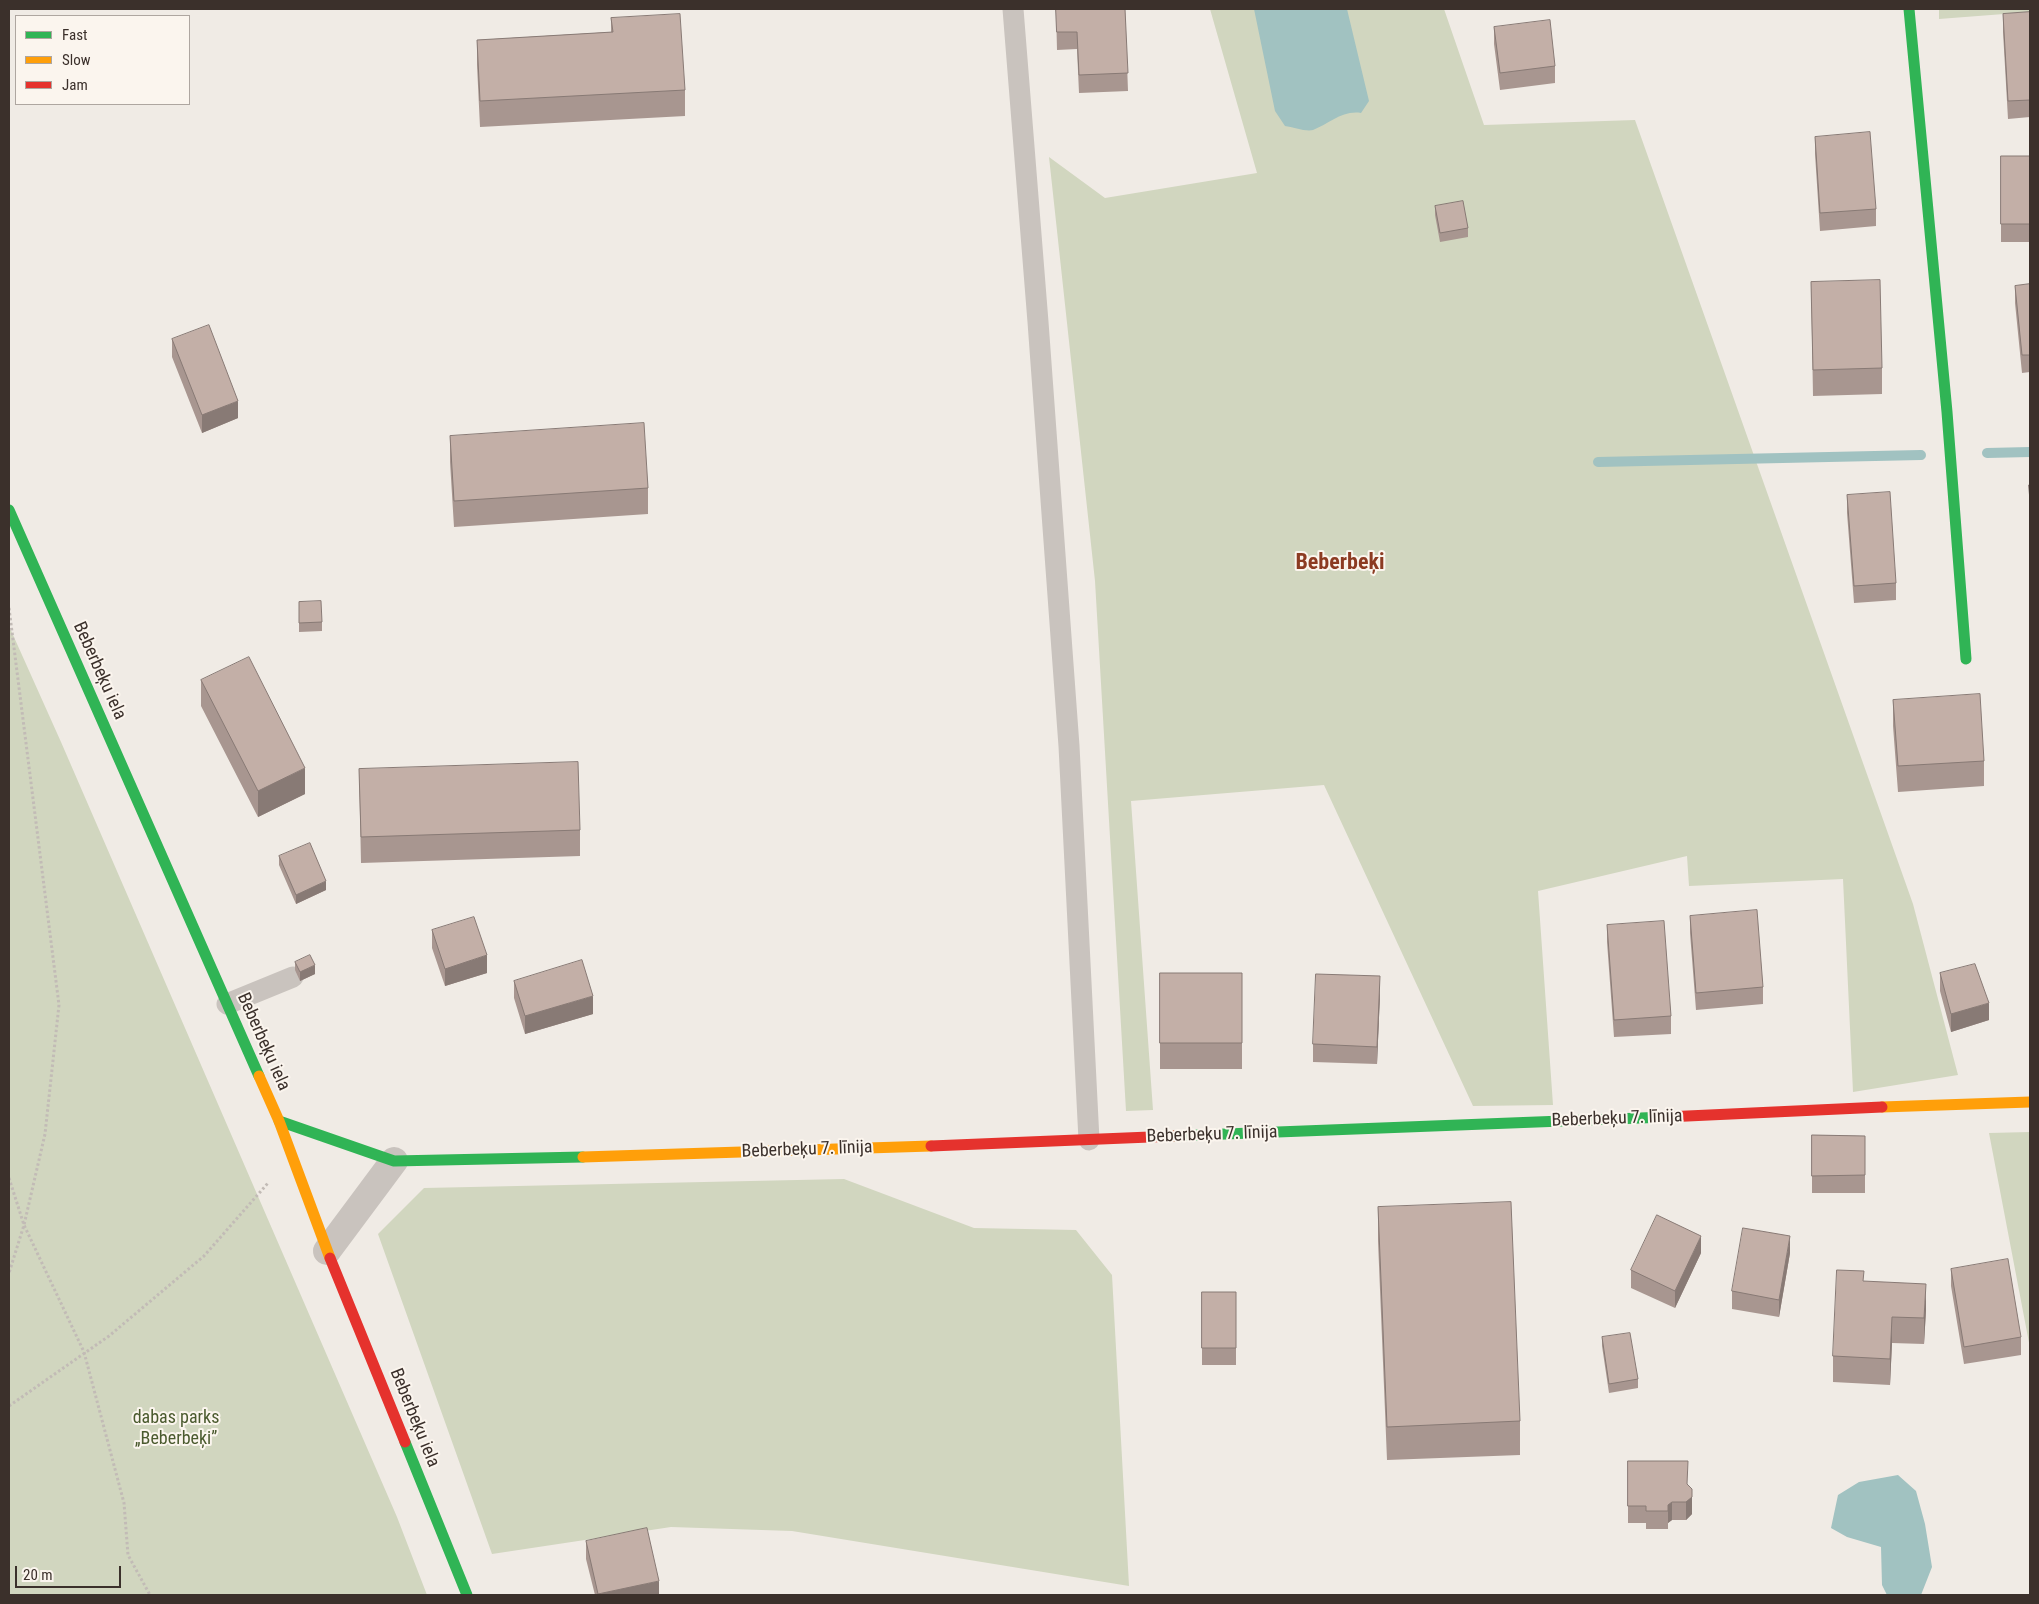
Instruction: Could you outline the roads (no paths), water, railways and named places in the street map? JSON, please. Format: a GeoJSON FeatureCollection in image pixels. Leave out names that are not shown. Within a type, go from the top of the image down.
{"type":"FeatureCollection","features":[{"type":"Feature","properties":{"kind":"street"},"geometry":{"type":"LineString","coordinates":[[1910,9],[1948,422],[1966,659]]}},
{"type":"Feature","properties":{"kind":"street","name":"Beberbeķu iela"},"geometry":{"type":"LineString","coordinates":[[9,510],[279,1122],[327,1251],[467,1595]]}},
{"type":"Feature","properties":{"kind":"street","name":"Beberbeķu 7. līnija"},"geometry":{"type":"LineString","coordinates":[[279,1122],[394,1161],[777,1152],[2030,1102]]}},
{"type":"Feature","properties":{"kind":"street"},"geometry":{"type":"LineString","coordinates":[[327,1251],[394,1161]]}},
{"type":"Feature","properties":{"kind":"lane"},"geometry":{"type":"LineString","coordinates":[[1013,9],[1069,746],[1089,1140]]}},
{"type":"Feature","properties":{"kind":"lane"},"geometry":{"type":"LineString","coordinates":[[227,1004],[293,977]]}},
{"type":"Feature","properties":{"kind":"water"},"geometry":{"type":"Polygon","coordinates":[[[1254,9],[1347,9],[1369,101],[1361,113],[1342,115],[1313,130],[1285,126],[1275,111],[1254,9]]]}},
{"type":"Feature","properties":{"kind":"water"},"geometry":{"type":"Polygon","coordinates":[[[1898,1475],[1916,1491],[1925,1524],[1932,1567],[1921,1595],[1887,1595],[1882,1585],[1881,1547],[1847,1537],[1831,1528],[1838,1495],[1859,1482],[1898,1475]]]}},
{"type":"Feature","properties":{"kind":"waterway"},"geometry":{"type":"LineString","coordinates":[[1987,453],[2030,452]]}},
{"type":"Feature","properties":{"kind":"waterway"},"geometry":{"type":"LineString","coordinates":[[1598,462],[1921,455]]}},
{"type":"Feature","properties":{"kind":"district","name":"Beberbeķi"},"geometry":{"type":"Point","coordinates":[1340,563]}},
{"type":"Feature","properties":{"kind":"park label","name":"dabas parks „Beberbeķi”"},"geometry":{"type":"Point","coordinates":[176,1428]}}]}
